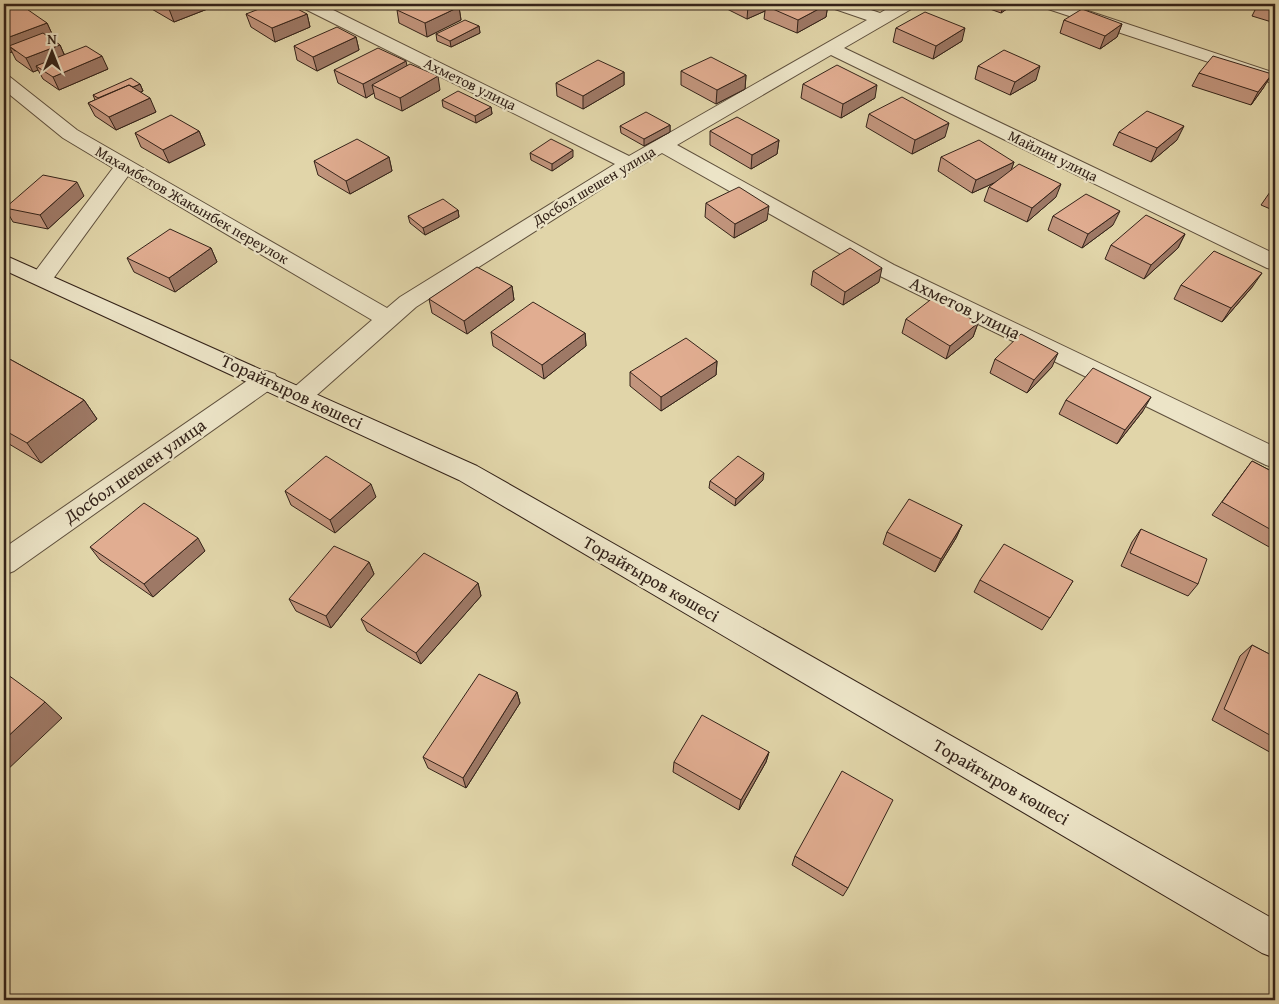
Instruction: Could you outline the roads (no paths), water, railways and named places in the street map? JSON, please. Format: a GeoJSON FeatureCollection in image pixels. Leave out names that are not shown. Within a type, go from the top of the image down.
{"type":"FeatureCollection","features":[{"type":"Feature","properties":{"kind":"street","name":"Ахметов улица"},"geometry":{"type":"LineString","coordinates":[[309,4],[630,164]]}},
{"type":"Feature","properties":{"kind":"street"},"geometry":{"type":"LineString","coordinates":[[838,4],[881,19]]}},
{"type":"Feature","properties":{"kind":"street","name":"Досбол шешен улица"},"geometry":{"type":"LineString","coordinates":[[300,396],[408,302],[630,164],[908,4]]}},
{"type":"Feature","properties":{"kind":"street"},"geometry":{"type":"LineString","coordinates":[[1051,4],[1275,79]]}},
{"type":"Feature","properties":{"kind":"street","name":"Майлин улица"},"geometry":{"type":"LineString","coordinates":[[830,48],[1275,263]]}},
{"type":"Feature","properties":{"kind":"street","name":"Махамбетов Жакынбек переулок"},"geometry":{"type":"LineString","coordinates":[[4,81],[70,134],[388,319]]}},
{"type":"Feature","properties":{"kind":"street","name":"Ахметов улица"},"geometry":{"type":"LineString","coordinates":[[662,145],[886,270],[1275,458]]}},
{"type":"Feature","properties":{"kind":"street"},"geometry":{"type":"LineString","coordinates":[[42,278],[125,166]]}},
{"type":"Feature","properties":{"kind":"street","name":"Торайғыров көшесі"},"geometry":{"type":"LineString","coordinates":[[4,262],[468,473],[1275,940]]}},
{"type":"Feature","properties":{"kind":"street","name":"Досбол шешен улица"},"geometry":{"type":"LineString","coordinates":[[4,563],[266,380]]}}]}
